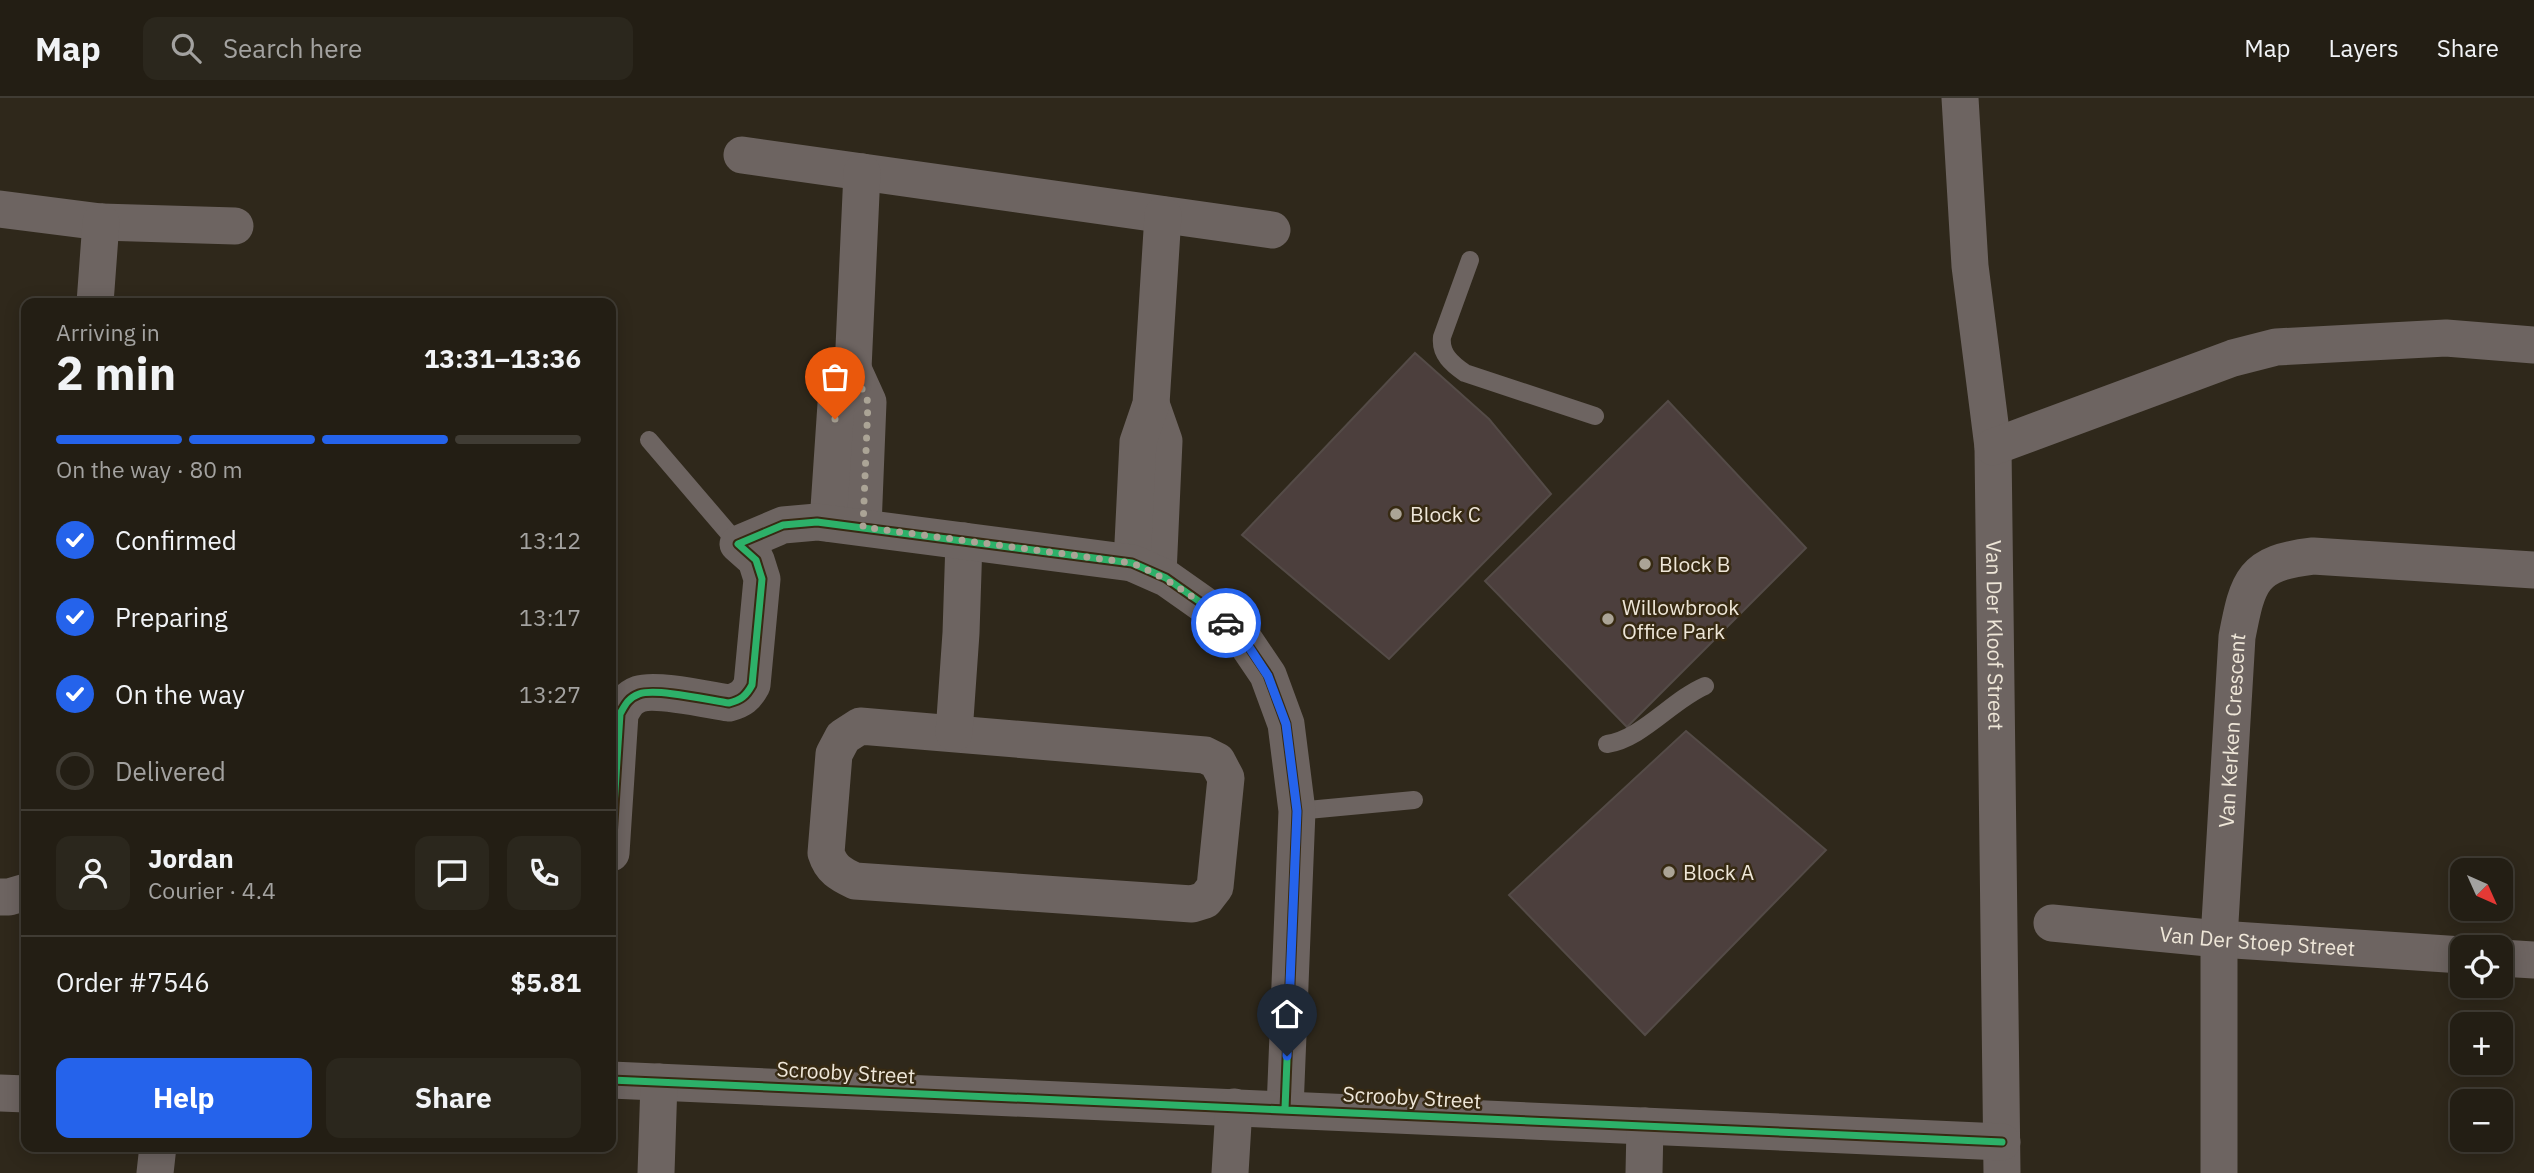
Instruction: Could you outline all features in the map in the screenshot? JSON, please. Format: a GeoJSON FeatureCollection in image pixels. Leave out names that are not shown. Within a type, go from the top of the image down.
{"type":"FeatureCollection","features":[{"type":"Feature","properties":{"kind":"street","name":"Van Der Kloof Street"},"geometry":{"type":"LineString","coordinates":[[1960,98],[1970,266],[1993,447],[2002,1157]]}},
{"type":"Feature","properties":{"kind":"street"},"geometry":{"type":"LineString","coordinates":[[741,155],[1272,230]]}},
{"type":"Feature","properties":{"kind":"street"},"geometry":{"type":"LineString","coordinates":[[846,525],[836,404],[853,369],[862,172]]}},
{"type":"Feature","properties":{"kind":"street"},"geometry":{"type":"LineString","coordinates":[[0,209],[101,222],[235,226]]}},
{"type":"Feature","properties":{"kind":"street"},"geometry":{"type":"LineString","coordinates":[[1145,568],[1138,442],[1151,404],[1163,215]]}},
{"type":"Feature","properties":{"kind":"street"},"geometry":{"type":"LineString","coordinates":[[95,298],[101,222]]}},
{"type":"Feature","properties":{"kind":"street"},"geometry":{"type":"LineString","coordinates":[[1993,447],[2233,358],[2276,347],[2446,338],[2534,345]]}},
{"type":"Feature","properties":{"kind":"street"},"geometry":{"type":"LineString","coordinates":[[616,776],[620,714],[627,700],[640,694],[654,693],[729,703],[746,696],[752,685],[762,579],[756,560],[738,544],[782,525],[846,525],[1145,568],[1210,608],[1243,638],[1268,676],[1286,724],[1297,811],[1285,1109]]}},
{"type":"Feature","properties":{"kind":"street"},"geometry":{"type":"LineString","coordinates":[[954,733],[964,541]]}},
{"type":"Feature","properties":{"kind":"street","name":"Van Kerken Crescent"},"geometry":{"type":"LineString","coordinates":[[2219,1173],[2219,939],[2236,637],[2251,585],[2264,568],[2284,559],[2314,556],[2534,570]]}},
{"type":"Feature","properties":{"kind":"street"},"geometry":{"type":"LineString","coordinates":[[860,726],[954,733],[1205,755],[1217,761],[1226,778],[1215,887],[1205,900],[1192,904],[855,881],[836,871],[829,863],[826,853],[834,754],[844,737],[860,726]]}},
{"type":"Feature","properties":{"kind":"street"},"geometry":{"type":"LineString","coordinates":[[0,897],[21,893]]}},
{"type":"Feature","properties":{"kind":"street","name":"Van Der Stoep Street"},"geometry":{"type":"LineString","coordinates":[[2052,923],[2219,939],[2450,954]]}},
{"type":"Feature","properties":{"kind":"street"},"geometry":{"type":"LineString","coordinates":[[2513,959],[2534,960]]}},
{"type":"Feature","properties":{"kind":"street","name":"Scrooby Street"},"geometry":{"type":"LineString","coordinates":[[616,1080],[1645,1126],[2002,1157]]}},
{"type":"Feature","properties":{"kind":"street"},"geometry":{"type":"LineString","coordinates":[[656,1173],[659,1082]]}},
{"type":"Feature","properties":{"kind":"street"},"geometry":{"type":"LineString","coordinates":[[0,1093],[21,1094]]}},
{"type":"Feature","properties":{"kind":"street"},"geometry":{"type":"LineString","coordinates":[[1230,1173],[1234,1107]]}},
{"type":"Feature","properties":{"kind":"street"},"geometry":{"type":"LineString","coordinates":[[1644,1173],[1645,1126]]}},
{"type":"Feature","properties":{"kind":"street"},"geometry":{"type":"LineString","coordinates":[[155,1173],[157,1152]]}},
{"type":"Feature","properties":{"kind":"lane"},"geometry":{"type":"LineString","coordinates":[[1470,260],[1442,337],[1441,345],[1445,355],[1465,373],[1595,416]]}},
{"type":"Feature","properties":{"kind":"lane"},"geometry":{"type":"LineString","coordinates":[[649,440],[738,544]]}},
{"type":"Feature","properties":{"kind":"lane"},"geometry":{"type":"LineString","coordinates":[[1607,744],[1628,737],[1684,697],[1705,686]]}},
{"type":"Feature","properties":{"kind":"lane"},"geometry":{"type":"LineString","coordinates":[[1297,811],[1414,800]]}},
{"type":"Feature","properties":{"kind":"building","name":"Block C"},"geometry":{"type":"Polygon","coordinates":[[[1415,353],[1489,419],[1551,494],[1389,659],[1242,535],[1415,353]]]}},
{"type":"Feature","properties":{"kind":"building","name":"Block B"},"geometry":{"type":"Polygon","coordinates":[[[1668,401],[1806,548],[1627,727],[1485,581],[1668,401]]]}},
{"type":"Feature","properties":{"kind":"building","name":"Block A"},"geometry":{"type":"Polygon","coordinates":[[[1686,731],[1826,850],[1645,1035],[1509,895],[1686,731]]]}},
{"type":"Feature","properties":{"kind":"cycle path"},"geometry":{"type":"LineString","coordinates":[[616,776],[620,714],[632,698],[639,694],[657,692],[729,703],[748,692],[752,685],[762,579],[756,560],[738,544],[783,525],[817,522],[1132,563],[1166,578],[1210,609],[1243,638],[1268,675],[1286,724],[1297,811],[1285,1109]]}},
{"type":"Feature","properties":{"kind":"cycle path"},"geometry":{"type":"LineString","coordinates":[[616,1080],[2002,1142]]}},
{"type":"Feature","properties":{"kind":"way so far"},"geometry":{"type":"LineString","coordinates":[[835,419],[836,404],[853,369],[868,402],[863,527],[1125,561],[1166,578],[1210,608],[1226,623]]}},
{"type":"Feature","properties":{"kind":"place","name":"Block C"},"geometry":{"type":"Point","coordinates":[1396,514]}},
{"type":"Feature","properties":{"kind":"place","name":"Block B"},"geometry":{"type":"Point","coordinates":[1645,564]}},
{"type":"Feature","properties":{"kind":"place","name":"Willowbrook Office Park"},"geometry":{"type":"Point","coordinates":[1608,619]}},
{"type":"Feature","properties":{"kind":"place","name":"Block A"},"geometry":{"type":"Point","coordinates":[1669,872]}},
{"type":"Feature","properties":{"kind":"route"},"geometry":{"type":"LineString","coordinates":[[1226,623],[1243,638],[1268,676],[1286,724],[1297,811],[1287,1056]]}}]}
